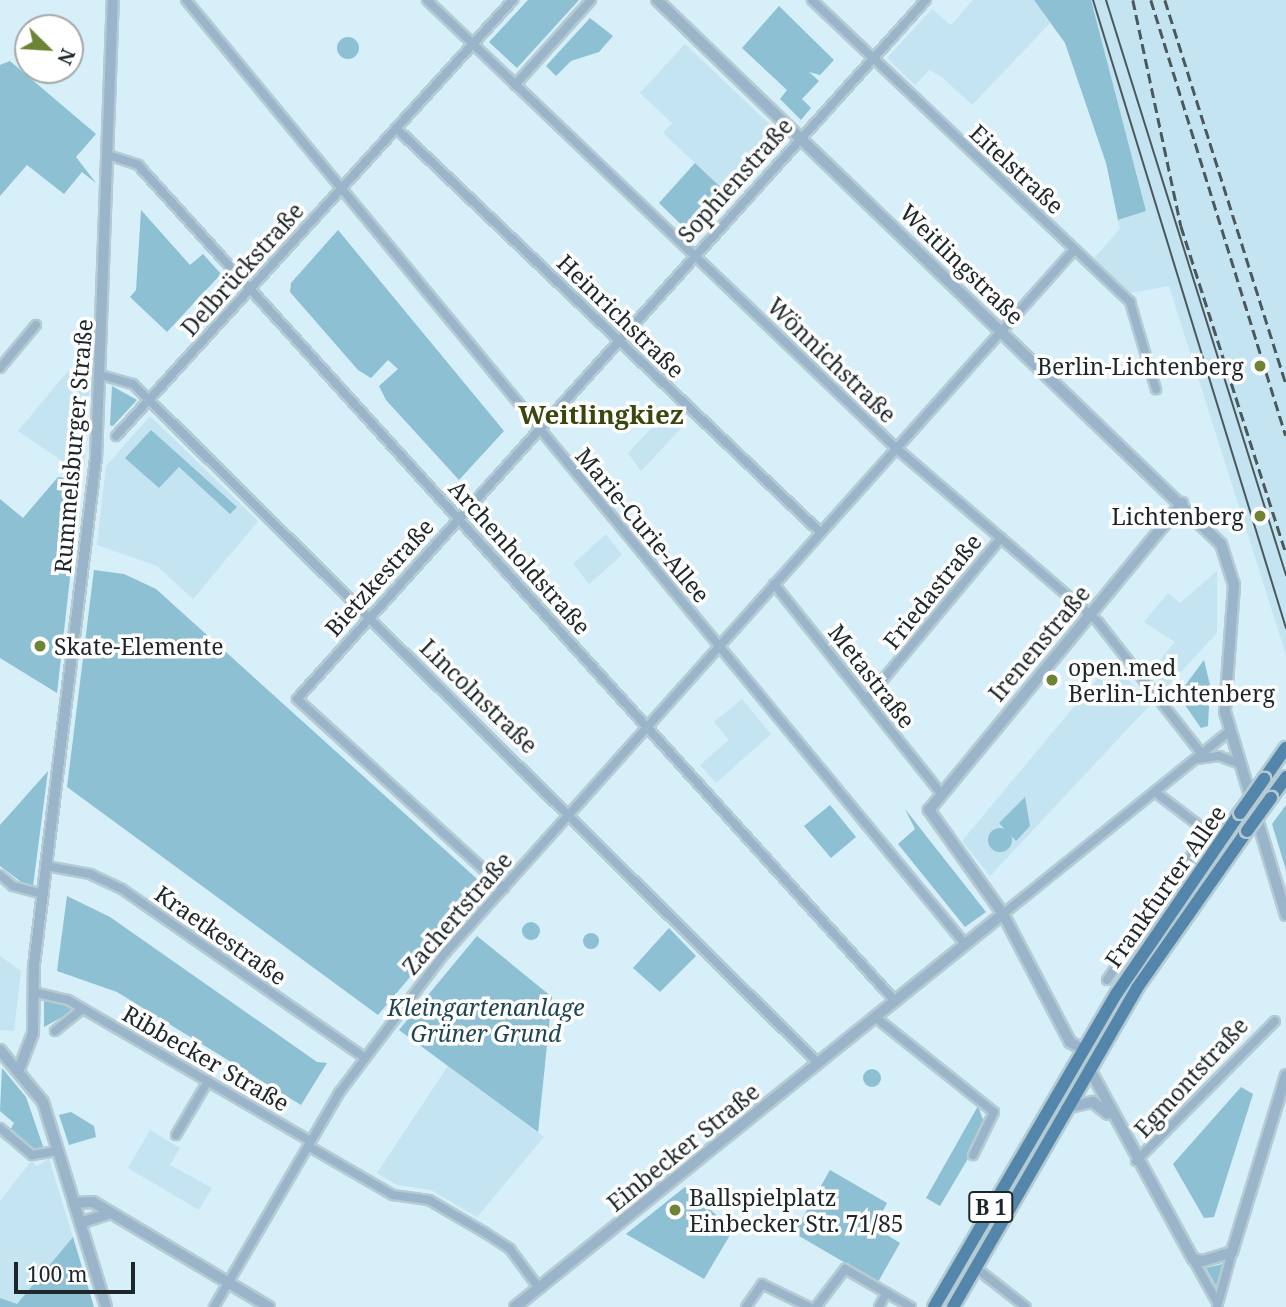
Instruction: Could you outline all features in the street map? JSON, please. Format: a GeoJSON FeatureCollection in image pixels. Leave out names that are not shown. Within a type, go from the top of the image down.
{"type":"FeatureCollection","features":[{"type":"Feature","properties":{"kind":"main road","name":"Frankfurter Allee"},"geometry":{"type":"LineString","coordinates":[[1082,1049],[1286,748]]}},
{"type":"Feature","properties":{"kind":"main road","name":"Frankfurter Allee"},"geometry":{"type":"LineString","coordinates":[[1089,1068],[1286,777]]}},
{"type":"Feature","properties":{"kind":"main road","name":"B 1"},"geometry":{"type":"LineString","coordinates":[[934,1307],[1082,1049]]}},
{"type":"Feature","properties":{"kind":"main road","name":"B 1"},"geometry":{"type":"LineString","coordinates":[[953,1307],[1089,1068]]}},
{"type":"Feature","properties":{"kind":"street","name":"Rummelsburger Straße"},"geometry":{"type":"LineString","coordinates":[[20,1067],[33,1033],[33,992],[43,894],[101,375],[113,0]]}},
{"type":"Feature","properties":{"kind":"street","name":"Marie-Curie-Allee"},"geometry":{"type":"LineString","coordinates":[[186,0],[965,944]]}},
{"type":"Feature","properties":{"kind":"street","name":"Wönnichstraße"},"geometry":{"type":"LineString","coordinates":[[427,0],[896,448],[1088,615],[1198,757]]}},
{"type":"Feature","properties":{"kind":"street","name":"Delbrückstraße"},"geometry":{"type":"LineString","coordinates":[[116,436],[513,0]]}},
{"type":"Feature","properties":{"kind":"street"},"geometry":{"type":"LineString","coordinates":[[515,85],[591,0]]}},
{"type":"Feature","properties":{"kind":"street","name":"Weitlingstraße"},"geometry":{"type":"LineString","coordinates":[[657,0],[1003,329],[1221,544],[1232,574],[1223,694],[1230,731],[1286,915]]}},
{"type":"Feature","properties":{"kind":"street","name":"Eitelstraße"},"geometry":{"type":"LineString","coordinates":[[812,0],[1131,305],[1156,389]]}},
{"type":"Feature","properties":{"kind":"street","name":"Sophienstraße"},"geometry":{"type":"LineString","coordinates":[[575,387],[926,0]]}},
{"type":"Feature","properties":{"kind":"street","name":"Heinrichstraße"},"geometry":{"type":"LineString","coordinates":[[396,128],[820,532]]}},
{"type":"Feature","properties":{"kind":"street","name":"Archenholdstraße"},"geometry":{"type":"LineString","coordinates":[[108,155],[138,165],[895,1001]]}},
{"type":"Feature","properties":{"kind":"street","name":"Zachertstraße"},"geometry":{"type":"LineString","coordinates":[[214,1307],[309,1144],[364,1057],[569,813],[1074,250]]}},
{"type":"Feature","properties":{"kind":"street","name":"Rummelsburger Straße"},"geometry":{"type":"LineString","coordinates":[[0,368],[36,325]]}},
{"type":"Feature","properties":{"kind":"street","name":"Lincolnstraße"},"geometry":{"type":"LineString","coordinates":[[101,375],[120,376],[149,400],[569,813],[818,1063]]}},
{"type":"Feature","properties":{"kind":"street","name":"Bietzkestraße"},"geometry":{"type":"LineString","coordinates":[[504,888],[296,699],[575,387]]}},
{"type":"Feature","properties":{"kind":"street","name":"Irenenstraße"},"geometry":{"type":"LineString","coordinates":[[1003,914],[929,810],[940,792],[1182,503]]}},
{"type":"Feature","properties":{"kind":"street","name":"Friedastraße"},"geometry":{"type":"LineString","coordinates":[[866,699],[1001,538]]}},
{"type":"Feature","properties":{"kind":"street","name":"Metastraße"},"geometry":{"type":"LineString","coordinates":[[774,584],[940,792]]}},
{"type":"Feature","properties":{"kind":"street","name":"Einbecker Straße"},"geometry":{"type":"LineString","coordinates":[[515,1307],[1230,731]]}},
{"type":"Feature","properties":{"kind":"street"},"geometry":{"type":"LineString","coordinates":[[1198,757],[1219,756],[1240,764]]}},
{"type":"Feature","properties":{"kind":"street","name":"Frankfurter Allee"},"geometry":{"type":"LineString","coordinates":[[1107,980],[1204,837],[1205,830],[1155,792]]}},
{"type":"Feature","properties":{"kind":"street","name":"Kraetkestraße"},"geometry":{"type":"LineString","coordinates":[[46,866],[90,874],[122,889],[364,1057]]}},
{"type":"Feature","properties":{"kind":"street"},"geometry":{"type":"LineString","coordinates":[[0,875],[13,887],[43,894]]}},
{"type":"Feature","properties":{"kind":"street"},"geometry":{"type":"LineString","coordinates":[[1003,914],[1070,1042],[1082,1049]]}},
{"type":"Feature","properties":{"kind":"street","name":"Ribbecker Straße"},"geometry":{"type":"LineString","coordinates":[[33,992],[82,1009],[393,1195],[429,1200],[484,1232],[510,1248],[539,1288]]}},
{"type":"Feature","properties":{"kind":"street"},"geometry":{"type":"LineString","coordinates":[[55,1031],[82,1009]]}},
{"type":"Feature","properties":{"kind":"street"},"geometry":{"type":"LineString","coordinates":[[875,1017],[994,1112],[973,1155]]}},
{"type":"Feature","properties":{"kind":"street","name":"Egmontstraße"},"geometry":{"type":"LineString","coordinates":[[1136,1161],[1275,1021]]}},
{"type":"Feature","properties":{"kind":"street"},"geometry":{"type":"LineString","coordinates":[[0,1050],[20,1067],[43,1102],[106,1307]]}},
{"type":"Feature","properties":{"kind":"street"},"geometry":{"type":"LineString","coordinates":[[1089,1068],[1113,1119],[1218,1306]]}},
{"type":"Feature","properties":{"kind":"street"},"geometry":{"type":"LineString","coordinates":[[1218,1306],[1286,1075]]}},
{"type":"Feature","properties":{"kind":"street"},"geometry":{"type":"LineString","coordinates":[[176,1135],[208,1082]]}},
{"type":"Feature","properties":{"kind":"street"},"geometry":{"type":"LineString","coordinates":[[1066,1108],[1093,1102],[1113,1119]]}},
{"type":"Feature","properties":{"kind":"street"},"geometry":{"type":"LineString","coordinates":[[0,1128],[32,1155],[58,1151]]}},
{"type":"Feature","properties":{"kind":"street"},"geometry":{"type":"LineString","coordinates":[[74,1203],[88,1200],[270,1307]]}},
{"type":"Feature","properties":{"kind":"street"},"geometry":{"type":"LineString","coordinates":[[80,1223],[110,1213]]}},
{"type":"Feature","properties":{"kind":"street"},"geometry":{"type":"LineString","coordinates":[[1193,1259],[1213,1262],[1232,1252]]}},
{"type":"Feature","properties":{"kind":"street"},"geometry":{"type":"LineString","coordinates":[[975,1268],[1026,1307]]}},
{"type":"Feature","properties":{"kind":"street"},"geometry":{"type":"LineString","coordinates":[[816,1307],[845,1269],[911,1307]]}},
{"type":"Feature","properties":{"kind":"street"},"geometry":{"type":"LineString","coordinates":[[746,1307],[762,1284],[809,1307]]}},
{"type":"Feature","properties":{"kind":"street"},"geometry":{"type":"LineString","coordinates":[[879,1307],[886,1293]]}},
{"type":"Feature","properties":{"kind":"shaded area"},"geometry":{"type":"Polygon","coordinates":[[[973,0],[1034,0],[1050,23],[972,105],[941,76],[929,70],[915,85],[887,58],[932,9],[951,25],[973,0]]]}},
{"type":"Feature","properties":{"kind":"shaded area"},"geometry":{"type":"Polygon","coordinates":[[[1091,0],[1286,0],[1286,655],[1169,286],[1131,293],[1094,258],[1120,229],[1118,220],[1146,211],[1091,0]]]}},
{"type":"Feature","properties":{"kind":"shaded area"},"geometry":{"type":"Polygon","coordinates":[[[685,44],[784,138],[731,197],[663,133],[672,123],[640,93],[685,44]]]}},
{"type":"Feature","properties":{"kind":"shaded area"},"geometry":{"type":"Polygon","coordinates":[[[91,368],[84,468],[68,465],[18,431],[69,370],[91,368]]]}},
{"type":"Feature","properties":{"kind":"shaded area"},"geometry":{"type":"Polygon","coordinates":[[[672,406],[687,422],[641,471],[628,453],[672,406]]]}},
{"type":"Feature","properties":{"kind":"shaded area"},"geometry":{"type":"Polygon","coordinates":[[[150,416],[258,521],[193,599],[157,566],[97,545],[106,466],[150,416]]]}},
{"type":"Feature","properties":{"kind":"shaded area"},"geometry":{"type":"Polygon","coordinates":[[[606,534],[622,555],[589,584],[573,564],[606,534]]]}},
{"type":"Feature","properties":{"kind":"shaded area"},"geometry":{"type":"Polygon","coordinates":[[[1217,571],[1217,633],[1165,689],[1151,671],[1175,642],[1144,622],[1168,593],[1180,603],[1217,571]]]}},
{"type":"Feature","properties":{"kind":"shaded area"},"geometry":{"type":"Polygon","coordinates":[[[1113,660],[1149,706],[990,876],[962,841],[1113,660]]]}},
{"type":"Feature","properties":{"kind":"shaded area"},"geometry":{"type":"Polygon","coordinates":[[[742,699],[771,734],[716,783],[700,765],[729,740],[714,722],[742,699]]]}},
{"type":"Feature","properties":{"kind":"shaded area"},"geometry":{"type":"Polygon","coordinates":[[[0,956],[21,971],[14,1031],[0,1030],[0,956]]]}},
{"type":"Feature","properties":{"kind":"shaded area"},"geometry":{"type":"Polygon","coordinates":[[[448,1066],[544,1137],[477,1217],[431,1190],[397,1185],[377,1173],[448,1066]]]}},
{"type":"Feature","properties":{"kind":"shaded area"},"geometry":{"type":"Polygon","coordinates":[[[150,1130],[180,1148],[170,1165],[212,1188],[199,1210],[128,1168],[150,1130]]]}},
{"type":"Feature","properties":{"kind":"shaded area"},"geometry":{"type":"Polygon","coordinates":[[[49,1159],[73,1237],[17,1304],[8,1305],[0,1298],[0,1201],[31,1161],[37,1166],[49,1159]]]}},
{"type":"Feature","properties":{"kind":"green space"},"geometry":{"type":"Polygon","coordinates":[[[528,0],[579,0],[517,68],[489,42],[528,0]]]}},
{"type":"Feature","properties":{"kind":"green space"},"geometry":{"type":"Polygon","coordinates":[[[1034,0],[1091,0],[1146,211],[1118,220],[1106,163],[1065,43],[1034,0]]]}},
{"type":"Feature","properties":{"kind":"green space"},"geometry":{"type":"Polygon","coordinates":[[[779,6],[834,60],[820,75],[809,72],[819,81],[802,99],[811,108],[801,120],[780,99],[787,90],[742,48],[779,6]]]}},
{"type":"Feature","properties":{"kind":"green space"},"geometry":{"type":"Polygon","coordinates":[[[590,18],[613,36],[599,52],[571,61],[556,76],[546,66],[590,18]]]}},
{"type":"Feature","properties":{"kind":"green space"},"geometry":{"type":"Polygon","coordinates":[[[348,37],[356,40],[359,48],[356,56],[348,59],[340,56],[337,48],[340,40],[348,37]]]}},
{"type":"Feature","properties":{"kind":"green space"},"geometry":{"type":"Polygon","coordinates":[[[10,61],[14,64],[14,84],[37,84],[96,134],[76,157],[96,183],[82,172],[64,194],[27,165],[0,196],[0,65],[10,61]]]}},
{"type":"Feature","properties":{"kind":"green space"},"geometry":{"type":"Polygon","coordinates":[[[695,163],[731,197],[694,237],[659,203],[695,163]]]}},
{"type":"Feature","properties":{"kind":"green space"},"geometry":{"type":"Polygon","coordinates":[[[141,210],[190,265],[203,254],[221,274],[167,332],[130,297],[136,290],[141,210]]]}},
{"type":"Feature","properties":{"kind":"green space"},"geometry":{"type":"Polygon","coordinates":[[[338,230],[504,431],[459,480],[386,400],[379,386],[398,369],[388,360],[371,378],[358,370],[290,292],[291,283],[338,230]]]}},
{"type":"Feature","properties":{"kind":"green space"},"geometry":{"type":"Polygon","coordinates":[[[112,386],[137,400],[113,426],[110,425],[112,386]]]}},
{"type":"Feature","properties":{"kind":"green space"},"geometry":{"type":"Polygon","coordinates":[[[151,430],[237,507],[230,514],[179,467],[159,488],[125,458],[151,430]]]}},
{"type":"Feature","properties":{"kind":"green space"},"geometry":{"type":"Polygon","coordinates":[[[58,477],[81,480],[57,693],[0,658],[0,499],[23,518],[58,477]]]}},
{"type":"Feature","properties":{"kind":"green space"},"geometry":{"type":"Polygon","coordinates":[[[94,570],[124,574],[156,589],[486,887],[378,1015],[67,787],[94,570]]]}},
{"type":"Feature","properties":{"kind":"green space"},"geometry":{"type":"Polygon","coordinates":[[[1204,660],[1210,685],[1208,726],[1201,728],[1178,695],[1204,660]]]}},
{"type":"Feature","properties":{"kind":"green space"},"geometry":{"type":"Polygon","coordinates":[[[48,771],[33,886],[24,884],[0,866],[0,825],[48,771]]]}},
{"type":"Feature","properties":{"kind":"green space"},"geometry":{"type":"Polygon","coordinates":[[[1025,797],[1030,826],[1016,841],[999,823],[1025,797]]]}},
{"type":"Feature","properties":{"kind":"green space"},"geometry":{"type":"Polygon","coordinates":[[[830,805],[856,837],[831,858],[804,826],[830,805]]]}},
{"type":"Feature","properties":{"kind":"green space"},"geometry":{"type":"Polygon","coordinates":[[[1286,805],[1286,870],[1272,824],[1286,805]]]}},
{"type":"Feature","properties":{"kind":"green space"},"geometry":{"type":"Polygon","coordinates":[[[905,809],[986,912],[965,927],[898,844],[915,829],[905,809]]]}},
{"type":"Feature","properties":{"kind":"green space"},"geometry":{"type":"Polygon","coordinates":[[[1000,828],[1011,835],[1012,840],[1005,851],[1000,852],[989,845],[988,840],[995,829],[1000,828]]]}},
{"type":"Feature","properties":{"kind":"green space"},"geometry":{"type":"Polygon","coordinates":[[[67,896],[110,917],[317,1062],[327,1063],[301,1105],[117,992],[57,971],[67,896]]]}},
{"type":"Feature","properties":{"kind":"green space"},"geometry":{"type":"Polygon","coordinates":[[[527,922],[535,922],[540,931],[538,938],[527,940],[522,935],[522,927],[527,922]]]}},
{"type":"Feature","properties":{"kind":"green space"},"geometry":{"type":"Polygon","coordinates":[[[669,928],[696,956],[660,992],[633,968],[669,928]]]}},
{"type":"Feature","properties":{"kind":"green space"},"geometry":{"type":"Polygon","coordinates":[[[591,933],[597,935],[597,947],[591,949],[585,947],[583,941],[585,935],[591,933]]]}},
{"type":"Feature","properties":{"kind":"green space","name":"Kleingartenanlage Grüner Grund"},"geometry":{"type":"Polygon","coordinates":[[[477,936],[552,997],[538,1132],[399,1030],[477,936]]]}},
{"type":"Feature","properties":{"kind":"green space"},"geometry":{"type":"Polygon","coordinates":[[[44,997],[71,1005],[75,1010],[44,1027],[44,997]]]}},
{"type":"Feature","properties":{"kind":"green space"},"geometry":{"type":"Polygon","coordinates":[[[2,1068],[26,1097],[45,1152],[32,1151],[10,1130],[14,1123],[0,1111],[2,1068]]]}},
{"type":"Feature","properties":{"kind":"green space"},"geometry":{"type":"Polygon","coordinates":[[[872,1069],[878,1072],[881,1078],[878,1084],[872,1087],[866,1084],[863,1078],[866,1072],[872,1069]]]}},
{"type":"Feature","properties":{"kind":"green space"},"geometry":{"type":"Polygon","coordinates":[[[1241,1087],[1253,1094],[1214,1217],[1204,1218],[1173,1164],[1241,1087]]]}},
{"type":"Feature","properties":{"kind":"green space"},"geometry":{"type":"Polygon","coordinates":[[[978,1106],[986,1128],[940,1206],[926,1198],[978,1106]]]}},
{"type":"Feature","properties":{"kind":"green space"},"geometry":{"type":"Polygon","coordinates":[[[71,1112],[94,1126],[96,1137],[69,1145],[59,1115],[71,1112]]]}},
{"type":"Feature","properties":{"kind":"green space"},"geometry":{"type":"Polygon","coordinates":[[[830,1170],[887,1203],[874,1227],[900,1243],[878,1282],[794,1233],[830,1170]]]}},
{"type":"Feature","properties":{"kind":"green space"},"geometry":{"type":"Polygon","coordinates":[[[685,1187],[733,1230],[704,1279],[626,1234],[685,1187]]]}},
{"type":"Feature","properties":{"kind":"green space"},"geometry":{"type":"Polygon","coordinates":[[[73,1237],[94,1307],[0,1307],[0,1298],[17,1304],[73,1237]]]}},
{"type":"Feature","properties":{"kind":"green space"},"geometry":{"type":"Polygon","coordinates":[[[1223,1264],[1223,1267],[1216,1286],[1206,1268],[1223,1264]]]}},
{"type":"Feature","properties":{"kind":"tram line"},"geometry":{"type":"LineString","coordinates":[[1093,0],[1286,628]]}},
{"type":"Feature","properties":{"kind":"tram line"},"geometry":{"type":"LineString","coordinates":[[1106,0],[1286,575]]}},
{"type":"Feature","properties":{"kind":"railway"},"geometry":{"type":"LineString","coordinates":[[1133,0],[1181,226],[1286,554]]}},
{"type":"Feature","properties":{"kind":"railway"},"geometry":{"type":"LineString","coordinates":[[1151,0],[1286,436]]}},
{"type":"Feature","properties":{"kind":"railway"},"geometry":{"type":"LineString","coordinates":[[1165,0],[1286,384]]}},
{"type":"Feature","properties":{"kind":"place","name":"Berlin-Lichtenberg"},"geometry":{"type":"Point","coordinates":[1260,366]}},
{"type":"Feature","properties":{"kind":"place","name":"Lichtenberg"},"geometry":{"type":"Point","coordinates":[1260,516]}},
{"type":"Feature","properties":{"kind":"place","name":"Skate-Elemente"},"geometry":{"type":"Point","coordinates":[40,646]}},
{"type":"Feature","properties":{"kind":"place","name":"open.med Berlin-Lichtenberg"},"geometry":{"type":"Point","coordinates":[1052,680]}},
{"type":"Feature","properties":{"kind":"place","name":"Ballspielplatz Einbecker Str. 71/85"},"geometry":{"type":"Point","coordinates":[675,1210]}},
{"type":"Feature","properties":{"kind":"district","name":"Weitlingkiez"},"geometry":{"type":"Point","coordinates":[601,415]}}]}
